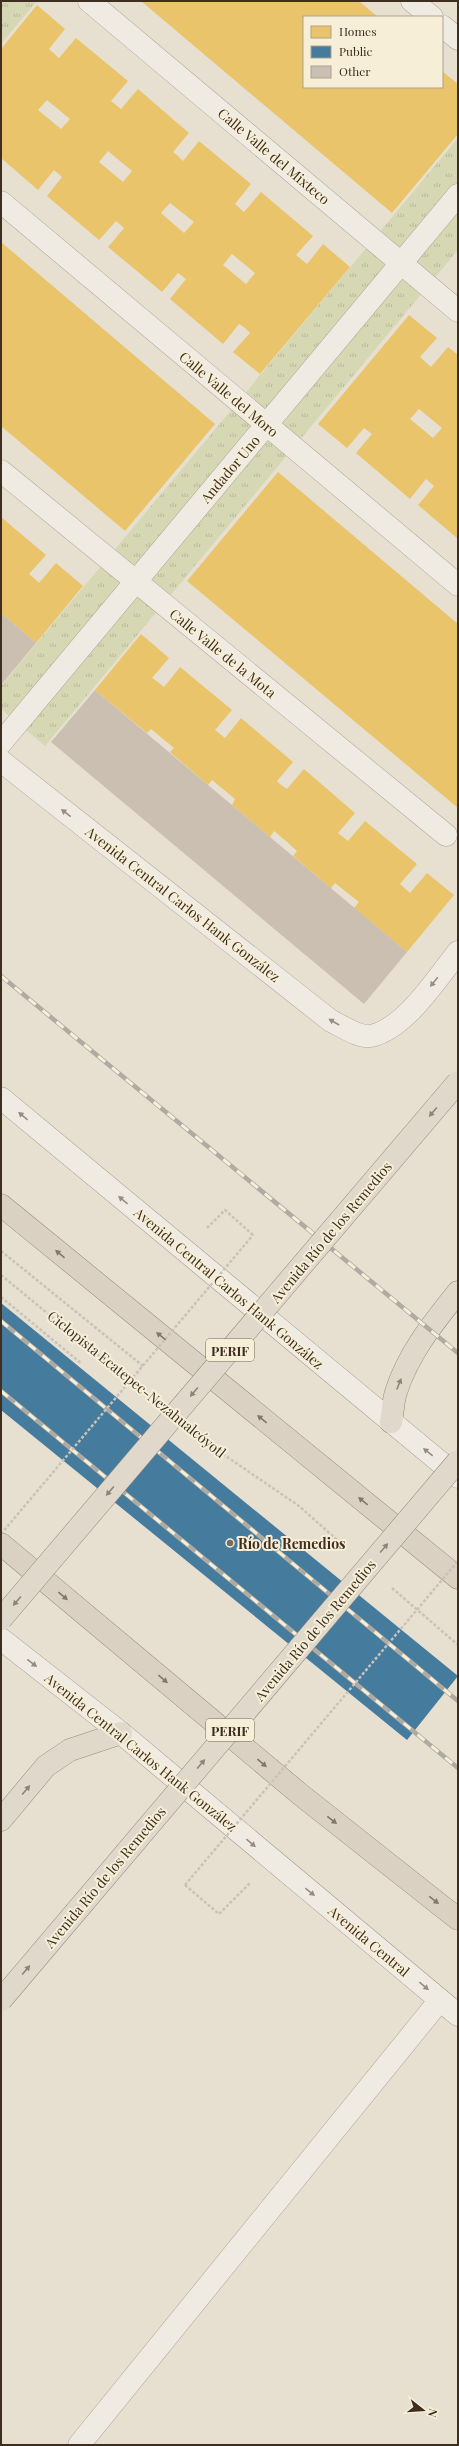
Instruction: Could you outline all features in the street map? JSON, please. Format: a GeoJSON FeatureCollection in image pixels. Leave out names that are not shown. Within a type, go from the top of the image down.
{"type":"FeatureCollection","features":[{"type":"Feature","properties":{"kind":"highway","name":"Avenida Río de los Remedios"},"geometry":{"type":"LineString","coordinates":[[1,1619],[458,1082]]}},
{"type":"Feature","properties":{"kind":"highway"},"geometry":{"type":"LineString","coordinates":[[1,1205],[458,1578]]}},
{"type":"Feature","properties":{"kind":"highway"},"geometry":{"type":"LineString","coordinates":[[391,1422],[396,1393],[407,1366],[429,1328],[458,1292]]}},
{"type":"Feature","properties":{"kind":"highway","name":"Avenida Río de los Remedios"},"geometry":{"type":"LineString","coordinates":[[1,2000],[458,1461]]}},
{"type":"Feature","properties":{"kind":"highway"},"geometry":{"type":"LineString","coordinates":[[1,1544],[301,1795],[458,1919]]}},
{"type":"Feature","properties":{"kind":"highway"},"geometry":{"type":"LineString","coordinates":[[1,1820],[46,1766],[70,1750],[121,1733]]}},
{"type":"Feature","properties":{"kind":"street","name":"Calle Valle del Mixteco"},"geometry":{"type":"LineString","coordinates":[[89,1],[458,311]]}},
{"type":"Feature","properties":{"kind":"street"},"geometry":{"type":"LineString","coordinates":[[412,1],[431,16]]}},
{"type":"Feature","properties":{"kind":"street"},"geometry":{"type":"LineString","coordinates":[[443,27],[458,39]]}},
{"type":"Feature","properties":{"kind":"street","name":"Andador Uno"},"geometry":{"type":"LineString","coordinates":[[1,743],[458,195]]}},
{"type":"Feature","properties":{"kind":"street","name":"Calle Valle del Moro"},"geometry":{"type":"LineString","coordinates":[[1,202],[458,585]]}},
{"type":"Feature","properties":{"kind":"street","name":"Calle Valle de la Mota"},"geometry":{"type":"LineString","coordinates":[[1,471],[446,835]]}},
{"type":"Feature","properties":{"kind":"street","name":"Avenida Central Carlos Hank González"},"geometry":{"type":"LineString","coordinates":[[1,761],[331,1021],[353,1032],[370,1036],[393,1026],[414,1007],[458,952]]}},
{"type":"Feature","properties":{"kind":"street","name":"Avenida Central Carlos Hank González"},"geometry":{"type":"LineString","coordinates":[[1,1098],[458,1477]]}},
{"type":"Feature","properties":{"kind":"street","name":"Avenida Central Carlos Hank González"},"geometry":{"type":"LineString","coordinates":[[1,1639],[121,1733],[276,1864]]}},
{"type":"Feature","properties":{"kind":"street","name":"Avenida Central"},"geometry":{"type":"LineString","coordinates":[[276,1864],[458,2015]]}},
{"type":"Feature","properties":{"kind":"street"},"geometry":{"type":"LineString","coordinates":[[79,2445],[440,2000]]}},
{"type":"Feature","properties":{"kind":"path"},"geometry":{"type":"LineString","coordinates":[[1,1534],[253,1235],[225,1210],[185,1252]]}},
{"type":"Feature","properties":{"kind":"path"},"geometry":{"type":"LineString","coordinates":[[1,1251],[143,1366]]}},
{"type":"Feature","properties":{"kind":"path","name":"Ciclopista Ecatepec-Nezahualcóyotl"},"geometry":{"type":"LineString","coordinates":[[1,1275],[154,1401]]}},
{"type":"Feature","properties":{"kind":"path"},"geometry":{"type":"LineString","coordinates":[[1,1297],[82,1364]]}},
{"type":"Feature","properties":{"kind":"path","name":"Ciclopista Ecatepec-Nezahualcóyotl"},"geometry":{"type":"LineString","coordinates":[[197,1436],[299,1506],[347,1549]]}},
{"type":"Feature","properties":{"kind":"path"},"geometry":{"type":"LineString","coordinates":[[276,1864],[219,1914],[184,1885],[458,1561]]}},
{"type":"Feature","properties":{"kind":"path"},"geometry":{"type":"LineString","coordinates":[[389,1585],[458,1645]]}},
{"type":"Feature","properties":{"kind":"green space"},"geometry":{"type":"Polygon","coordinates":[[[1,1],[37,1],[1,44],[1,1]]]}},
{"type":"Feature","properties":{"kind":"green space"},"geometry":{"type":"Polygon","coordinates":[[[458,138],[458,250],[45,746],[1,709],[1,686],[458,138]]]}},
{"type":"Feature","properties":{"kind":"building: Homes"},"geometry":{"type":"Polygon","coordinates":[[[141,1],[359,1],[377,16],[303,16],[303,88],[443,88],[443,72],[458,84],[458,134],[392,213],[141,1]]]}},
{"type":"Feature","properties":{"kind":"building: Homes"},"geometry":{"type":"Polygon","coordinates":[[[37,5],[65,29],[49,49],[59,58],[76,38],[128,81],[111,101],[121,109],[138,89],[189,133],[173,152],[183,161],[199,141],[251,184],[235,204],[244,212],[261,192],[313,236],[296,255],[307,264],[323,244],[350,267],[260,374],[233,352],[250,333],[245,328],[239,324],[223,344],[170,299],[186,279],[178,273],[162,292],[108,247],[124,228],[116,221],[99,240],[47,196],[62,177],[54,170],[38,190],[1,158],[1,49],[37,5]],[[47,100],[38,110],[61,129],[70,119],[47,100]],[[108,151],[99,162],[123,182],[132,171],[108,151]],[[170,203],[161,213],[184,233],[194,222],[170,203]],[[232,254],[223,265],[246,284],[255,273],[232,254]]]}},
{"type":"Feature","properties":{"kind":"building: Homes"},"geometry":{"type":"Polygon","coordinates":[[[1,242],[215,424],[125,531],[1,426],[1,242]]]}},
{"type":"Feature","properties":{"kind":"building: Homes"},"geometry":{"type":"Polygon","coordinates":[[[409,315],[437,338],[420,357],[431,367],[448,347],[458,355],[458,539],[418,505],[434,486],[426,479],[410,499],[356,453],[372,434],[364,428],[347,448],[318,424],[409,315]],[[419,409],[410,419],[433,438],[442,428],[419,409]]]}},
{"type":"Feature","properties":{"kind":"building: Homes"},"geometry":{"type":"Polygon","coordinates":[[[278,472],[458,624],[458,808],[187,581],[278,472]]]}},
{"type":"Feature","properties":{"kind":"building: Homes"},"geometry":{"type":"Polygon","coordinates":[[[1,517],[46,555],[29,574],[39,583],[56,563],[83,586],[36,643],[1,613],[1,517]]]}},
{"type":"Feature","properties":{"kind":"building: Homes"},"geometry":{"type":"Polygon","coordinates":[[[141,634],[169,658],[152,678],[164,687],[180,667],[232,710],[215,730],[225,738],[241,718],[293,762],[277,781],[281,785],[287,789],[304,769],[355,813],[338,833],[348,841],[365,821],[417,864],[400,884],[410,893],[427,873],[454,895],[407,952],[354,908],[359,902],[335,883],[331,888],[293,856],[297,851],[286,841],[274,831],[270,837],[232,805],[235,799],[212,780],[208,785],[170,752],[174,748],[151,729],[147,733],[95,690],[141,634]]]}},
{"type":"Feature","properties":{"kind":"building: Public","name":"Río de Remedios"},"geometry":{"type":"Polygon","coordinates":[[[1,1303],[458,1676],[407,1740],[1,1410],[1,1303]]]}},
{"type":"Feature","properties":{"kind":"building: Other"},"geometry":{"type":"Polygon","coordinates":[[[1,613],[36,643],[1,685],[1,613]]]}},
{"type":"Feature","properties":{"kind":"building: Other"},"geometry":{"type":"Polygon","coordinates":[[[95,690],[407,952],[364,1004],[51,742],[95,690]]]}},
{"type":"Feature","properties":{"kind":"railway"},"geometry":{"type":"LineString","coordinates":[[1,976],[458,1353]]}},
{"type":"Feature","properties":{"kind":"railway"},"geometry":{"type":"LineString","coordinates":[[1,1321],[458,1701]]}},
{"type":"Feature","properties":{"kind":"railway"},"geometry":{"type":"LineString","coordinates":[[1,1391],[458,1768]]}},
{"type":"Feature","properties":{"kind":"place","name":"Río de Remedios"},"geometry":{"type":"Point","coordinates":[230,1543]}}]}
